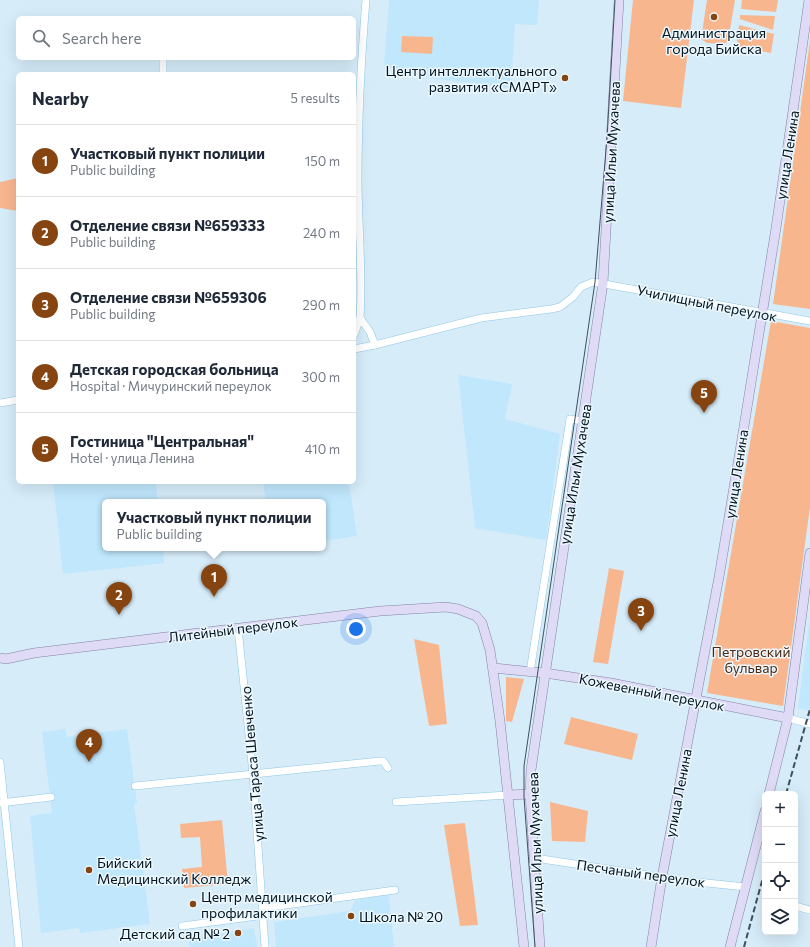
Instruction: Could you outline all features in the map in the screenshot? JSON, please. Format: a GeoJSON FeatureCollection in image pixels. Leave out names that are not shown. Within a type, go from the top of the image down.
{"type":"FeatureCollection","features":[{"type":"Feature","properties":{"kind":"main road","name":"улица Ильи Мухачева"},"geometry":{"type":"LineString","coordinates":[[540,947],[530,794],[531,770],[604,283],[619,0]]}},
{"type":"Feature","properties":{"kind":"main road","name":"улица Ленина"},"geometry":{"type":"LineString","coordinates":[[651,947],[662,877],[719,577],[763,313],[809,0]]}},
{"type":"Feature","properties":{"kind":"main road"},"geometry":{"type":"LineString","coordinates":[[770,791],[788,718],[810,553]]}},
{"type":"Feature","properties":{"kind":"main road","name":"Литейный переулок"},"geometry":{"type":"LineString","coordinates":[[0,658],[6,659],[34,653],[380,611],[446,607],[467,611]]}},
{"type":"Feature","properties":{"kind":"main road","name":"улица Ильи Мухачева"},"geometry":{"type":"LineString","coordinates":[[467,611],[476,616],[482,623],[488,636],[508,795],[524,947]]}},
{"type":"Feature","properties":{"kind":"main road","name":"Кожевенный переулок"},"geometry":{"type":"LineString","coordinates":[[493,668],[545,673],[611,683],[788,718]]}},
{"type":"Feature","properties":{"kind":"main road"},"geometry":{"type":"LineString","coordinates":[[508,795],[530,794]]}},
{"type":"Feature","properties":{"kind":"main road"},"geometry":{"type":"LineString","coordinates":[[730,947],[762,823]]}},
{"type":"Feature","properties":{"kind":"street"},"geometry":{"type":"LineString","coordinates":[[356,329],[360,318],[362,281],[358,204],[359,106],[366,0]]}},
{"type":"Feature","properties":{"kind":"street"},"geometry":{"type":"LineString","coordinates":[[163,60],[164,72]]}},
{"type":"Feature","properties":{"kind":"street","name":"Училищный переулок"},"geometry":{"type":"LineString","coordinates":[[356,349],[481,318],[551,309],[565,303],[581,287],[593,282],[810,322]]}},
{"type":"Feature","properties":{"kind":"street"},"geometry":{"type":"LineString","coordinates":[[360,318],[370,332],[375,345]]}},
{"type":"Feature","properties":{"kind":"street"},"geometry":{"type":"LineString","coordinates":[[0,403],[16,400]]}},
{"type":"Feature","properties":{"kind":"street"},"geometry":{"type":"LineString","coordinates":[[530,672],[570,419],[583,421]]}},
{"type":"Feature","properties":{"kind":"street","name":"улица Тараса Шевченко"},"geometry":{"type":"LineString","coordinates":[[238,628],[253,774],[264,911],[265,947]]}},
{"type":"Feature","properties":{"kind":"street","name":"Кожевенный переулок"},"geometry":{"type":"LineString","coordinates":[[788,718],[810,724]]}},
{"type":"Feature","properties":{"kind":"street"},"geometry":{"type":"LineString","coordinates":[[135,786],[380,761],[383,762],[388,768]]}},
{"type":"Feature","properties":{"kind":"street"},"geometry":{"type":"LineString","coordinates":[[0,762],[2,803],[19,947]]}},
{"type":"Feature","properties":{"kind":"street"},"geometry":{"type":"LineString","coordinates":[[396,802],[508,795]]}},
{"type":"Feature","properties":{"kind":"street"},"geometry":{"type":"LineString","coordinates":[[2,803],[51,797]]}},
{"type":"Feature","properties":{"kind":"street","name":"Песчаный переулок"},"geometry":{"type":"LineString","coordinates":[[535,858],[662,877],[746,887]]}},
{"type":"Feature","properties":{"kind":"street"},"geometry":{"type":"LineString","coordinates":[[182,926],[395,890]]}},
{"type":"Feature","properties":{"kind":"street"},"geometry":{"type":"LineString","coordinates":[[798,907],[810,910]]}},
{"type":"Feature","properties":{"kind":"shaded area"},"geometry":{"type":"Polygon","coordinates":[[[389,0],[539,0],[537,25],[515,24],[511,88],[430,78],[384,66],[389,0]]]}},
{"type":"Feature","properties":{"kind":"shaded area"},"geometry":{"type":"Polygon","coordinates":[[[458,375],[512,384],[505,419],[560,434],[546,540],[475,528],[458,375]]]}},
{"type":"Feature","properties":{"kind":"shaded area"},"geometry":{"type":"Polygon","coordinates":[[[53,484],[156,484],[158,499],[102,499],[102,551],[163,551],[164,563],[63,574],[53,484]]]}},
{"type":"Feature","properties":{"kind":"shaded area"},"geometry":{"type":"Polygon","coordinates":[[[263,484],[349,484],[357,536],[326,541],[326,499],[266,499],[263,484]]]}},
{"type":"Feature","properties":{"kind":"shaded area"},"geometry":{"type":"Polygon","coordinates":[[[810,617],[810,711],[798,708],[810,617]]]}},
{"type":"Feature","properties":{"kind":"shaded area","name":"Бийский Медицинский Колледж"},"geometry":{"type":"Polygon","coordinates":[[[65,729],[67,737],[127,729],[137,804],[134,804],[150,924],[80,933],[79,928],[41,933],[30,816],[52,813],[42,732],[65,729]]]}},
{"type":"Feature","properties":{"kind":"shaded area","name":"Школа № 20"},"geometry":{"type":"Polygon","coordinates":[[[389,895],[394,947],[276,947],[274,922],[350,911],[356,900],[389,895]]]}},
{"type":"Feature","properties":{"kind":"shaded area","name":"Детский сад № 2"},"geometry":{"type":"Polygon","coordinates":[[[254,928],[257,947],[190,947],[188,939],[254,928]]]}},
{"type":"Feature","properties":{"kind":"green space"},"geometry":{"type":"Polygon","coordinates":[[[633,0],[694,0],[681,108],[623,101],[633,0]]]}},
{"type":"Feature","properties":{"kind":"green space"},"geometry":{"type":"Polygon","coordinates":[[[707,0],[735,0],[728,41],[724,44],[707,43],[701,39],[707,0]]]}},
{"type":"Feature","properties":{"kind":"green space"},"geometry":{"type":"Polygon","coordinates":[[[742,0],[778,0],[776,12],[741,9],[742,0]]]}},
{"type":"Feature","properties":{"kind":"green space"},"geometry":{"type":"Polygon","coordinates":[[[740,15],[775,16],[773,30],[740,19],[740,15]]]}},
{"type":"Feature","properties":{"kind":"green space"},"geometry":{"type":"Polygon","coordinates":[[[739,25],[774,34],[771,53],[740,47],[737,41],[739,25]]]}},
{"type":"Feature","properties":{"kind":"green space"},"geometry":{"type":"Polygon","coordinates":[[[402,36],[433,37],[432,54],[401,52],[402,36]]]}},
{"type":"Feature","properties":{"kind":"green space"},"geometry":{"type":"Polygon","coordinates":[[[810,41],[810,309],[773,304],[810,41]]]}},
{"type":"Feature","properties":{"kind":"green space"},"geometry":{"type":"Polygon","coordinates":[[[16,178],[16,211],[0,208],[0,182],[16,178]]]}},
{"type":"Feature","properties":{"kind":"green space","name":"Петровский бульвар"},"geometry":{"type":"Polygon","coordinates":[[[771,321],[810,328],[810,507],[783,706],[707,693],[771,321]]]}},
{"type":"Feature","properties":{"kind":"green space"},"geometry":{"type":"Polygon","coordinates":[[[609,568],[624,571],[608,664],[593,662],[609,568]]]}},
{"type":"Feature","properties":{"kind":"green space"},"geometry":{"type":"Polygon","coordinates":[[[414,639],[439,645],[447,724],[429,726],[414,639]]]}},
{"type":"Feature","properties":{"kind":"green space"},"geometry":{"type":"Polygon","coordinates":[[[506,677],[524,679],[512,722],[506,721],[506,677]]]}},
{"type":"Feature","properties":{"kind":"green space"},"geometry":{"type":"Polygon","coordinates":[[[571,717],[638,734],[632,760],[564,744],[571,717]]]}},
{"type":"Feature","properties":{"kind":"green space"},"geometry":{"type":"Polygon","coordinates":[[[550,802],[588,811],[585,842],[552,841],[550,802]]]}},
{"type":"Feature","properties":{"kind":"green space"},"geometry":{"type":"Polygon","coordinates":[[[222,820],[228,884],[184,888],[182,869],[202,867],[200,837],[181,838],[180,824],[222,820]]]}},
{"type":"Feature","properties":{"kind":"green space"},"geometry":{"type":"Polygon","coordinates":[[[465,823],[478,925],[460,926],[444,825],[465,823]]]}},
{"type":"Feature","properties":{"kind":"tram line"},"geometry":{"type":"LineString","coordinates":[[535,947],[524,797],[524,766],[595,282],[607,138],[615,0]]}},
{"type":"Feature","properties":{"kind":"railway"},"geometry":{"type":"LineString","coordinates":[[787,791],[810,709]]}},
{"type":"Feature","properties":{"kind":"railway"},"geometry":{"type":"LineString","coordinates":[[744,947],[762,881]]}},
{"type":"Feature","properties":{"kind":"place","name":"Администрация города Бийска"},"geometry":{"type":"Point","coordinates":[714,17]}},
{"type":"Feature","properties":{"kind":"place","name":"Центр интеллектуального развития «СМАРТ»"},"geometry":{"type":"Point","coordinates":[565,78]}},
{"type":"Feature","properties":{"kind":"place","name":"Гостиница \"Центральная\""},"geometry":{"type":"Point","coordinates":[704,413]}},
{"type":"Feature","properties":{"kind":"place","name":"Участковый пункт полиции"},"geometry":{"type":"Point","coordinates":[214,597]}},
{"type":"Feature","properties":{"kind":"place","name":"Отделение связи №659333"},"geometry":{"type":"Point","coordinates":[119,615]}},
{"type":"Feature","properties":{"kind":"place","name":"Отделение связи №659306"},"geometry":{"type":"Point","coordinates":[641,631]}},
{"type":"Feature","properties":{"kind":"place","name":"Детская городская больница"},"geometry":{"type":"Point","coordinates":[89,762]}},
{"type":"Feature","properties":{"kind":"place","name":"Бийский Медицинский Колледж"},"geometry":{"type":"Point","coordinates":[89,870]}},
{"type":"Feature","properties":{"kind":"place","name":"Центр медицинской профилактики"},"geometry":{"type":"Point","coordinates":[193,904]}},
{"type":"Feature","properties":{"kind":"place","name":"Школа № 20"},"geometry":{"type":"Point","coordinates":[351,916]}},
{"type":"Feature","properties":{"kind":"place","name":"Детский сад № 2"},"geometry":{"type":"Point","coordinates":[238,933]}}]}
